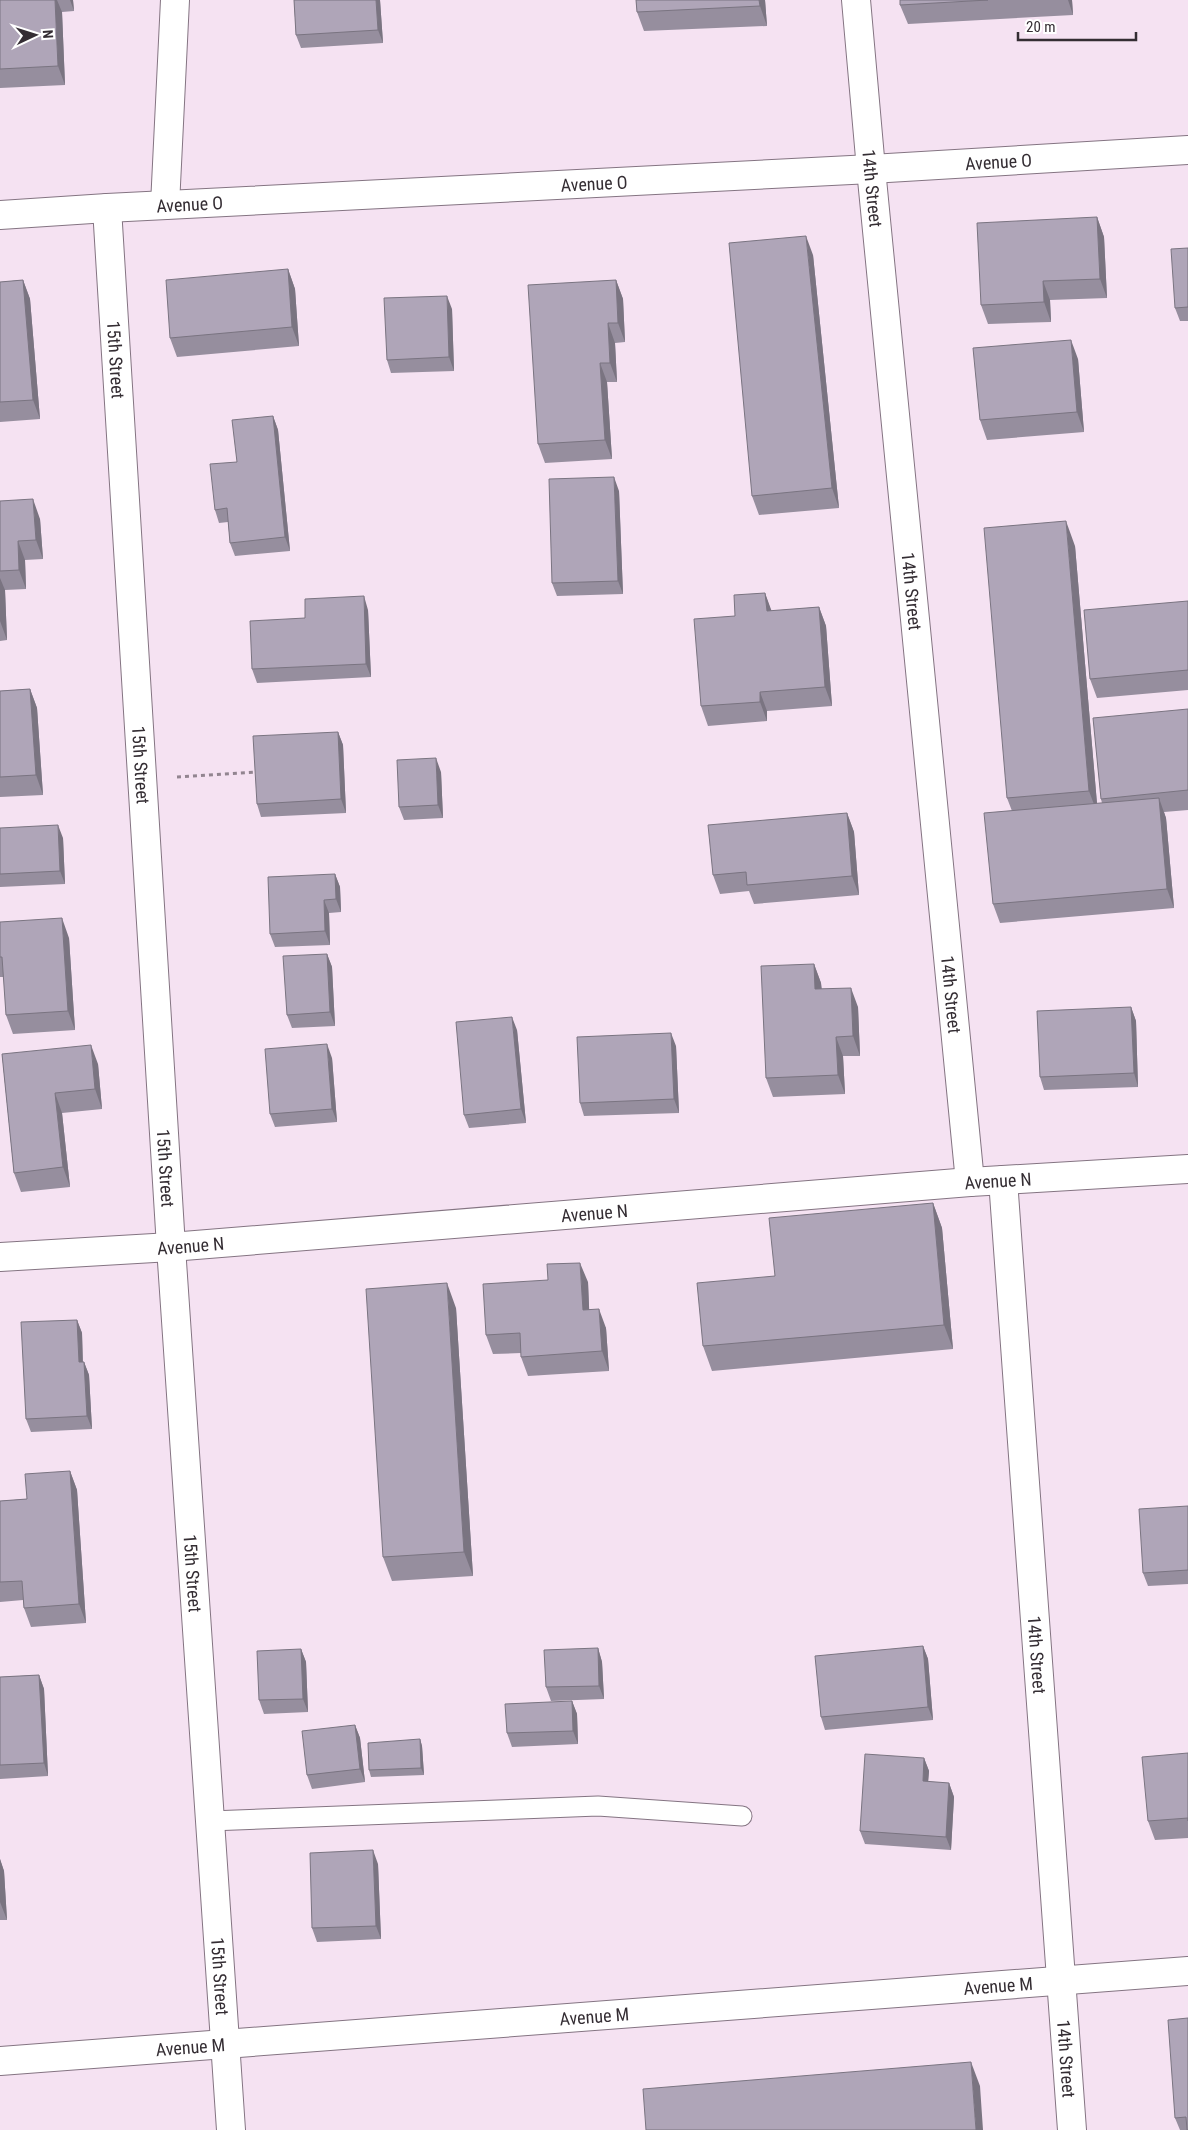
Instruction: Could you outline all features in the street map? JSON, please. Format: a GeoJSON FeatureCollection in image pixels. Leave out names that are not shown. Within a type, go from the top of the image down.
{"type":"FeatureCollection","features":[{"type":"Feature","properties":{"kind":"street"},"geometry":{"type":"LineString","coordinates":[[165,205],[175,0]]}},
{"type":"Feature","properties":{"kind":"street","name":"14th Street"},"geometry":{"type":"LineString","coordinates":[[856,0],[970,1182]]}},
{"type":"Feature","properties":{"kind":"street","name":"Avenue O"},"geometry":{"type":"LineString","coordinates":[[0,215],[871,169],[1188,150]]}},
{"type":"Feature","properties":{"kind":"street","name":"15th Street"},"geometry":{"type":"LineString","coordinates":[[107,208],[171,1247],[231,2130]]}},
{"type":"Feature","properties":{"kind":"street","name":"Avenue N"},"geometry":{"type":"LineString","coordinates":[[0,1257],[171,1247],[970,1182],[1188,1169]]}},
{"type":"Feature","properties":{"kind":"street","name":"14th Street"},"geometry":{"type":"LineString","coordinates":[[1003,1180],[1072,2130]]}},
{"type":"Feature","properties":{"kind":"street","name":"Avenue M"},"geometry":{"type":"LineString","coordinates":[[0,2061],[1060,1979],[1188,1971]]}},
{"type":"Feature","properties":{"kind":"lane"},"geometry":{"type":"LineString","coordinates":[[210,1821],[598,1806],[742,1816]]}},
{"type":"Feature","properties":{"kind":"path"},"geometry":{"type":"LineString","coordinates":[[142,779],[259,772]]}},
{"type":"Feature","properties":{"kind":"building"},"geometry":{"type":"Polygon","coordinates":[[[0,0],[55,0],[58,66],[0,69],[0,0]]]}},
{"type":"Feature","properties":{"kind":"building"},"geometry":{"type":"Polygon","coordinates":[[[294,0],[376,0],[378,30],[296,35],[294,0]]]}},
{"type":"Feature","properties":{"kind":"building"},"geometry":{"type":"Polygon","coordinates":[[[636,0],[759,0],[760,6],[637,12],[636,0]]]}},
{"type":"Feature","properties":{"kind":"building"},"geometry":{"type":"Polygon","coordinates":[[[900,0],[988,0],[900,5],[900,0]]]}},
{"type":"Feature","properties":{"kind":"building"},"geometry":{"type":"Polygon","coordinates":[[[1097,217],[1100,279],[1043,281],[1044,302],[981,305],[977,223],[1097,217]]]}},
{"type":"Feature","properties":{"kind":"building"},"geometry":{"type":"Polygon","coordinates":[[[806,236],[832,488],[752,496],[729,243],[806,236]]]}},
{"type":"Feature","properties":{"kind":"building"},"geometry":{"type":"Polygon","coordinates":[[[1188,248],[1188,307],[1175,308],[1171,249],[1188,248]]]}},
{"type":"Feature","properties":{"kind":"building"},"geometry":{"type":"Polygon","coordinates":[[[288,269],[292,327],[170,338],[166,280],[288,269]]]}},
{"type":"Feature","properties":{"kind":"building"},"geometry":{"type":"Polygon","coordinates":[[[23,280],[33,400],[0,402],[0,282],[23,280]]]}},
{"type":"Feature","properties":{"kind":"building"},"geometry":{"type":"Polygon","coordinates":[[[616,280],[618,323],[608,323],[610,363],[600,363],[605,440],[538,444],[528,285],[616,280]]]}},
{"type":"Feature","properties":{"kind":"building"},"geometry":{"type":"Polygon","coordinates":[[[447,296],[449,357],[387,360],[384,298],[447,296]]]}},
{"type":"Feature","properties":{"kind":"building"},"geometry":{"type":"Polygon","coordinates":[[[1071,340],[1077,412],[980,420],[973,348],[1071,340]]]}},
{"type":"Feature","properties":{"kind":"building"},"geometry":{"type":"Polygon","coordinates":[[[273,416],[285,537],[230,543],[227,508],[215,510],[210,464],[237,462],[232,420],[273,416]]]}},
{"type":"Feature","properties":{"kind":"building"},"geometry":{"type":"Polygon","coordinates":[[[614,477],[618,581],[552,583],[549,479],[614,477]]]}},
{"type":"Feature","properties":{"kind":"building"},"geometry":{"type":"Polygon","coordinates":[[[33,499],[36,540],[18,541],[19,570],[0,571],[0,501],[33,499]]]}},
{"type":"Feature","properties":{"kind":"building"},"geometry":{"type":"Polygon","coordinates":[[[1066,521],[1089,791],[1007,798],[984,528],[1066,521]]]}},
{"type":"Feature","properties":{"kind":"building"},"geometry":{"type":"Polygon","coordinates":[[[765,593],[767,611],[819,607],[825,687],[760,692],[760,702],[701,706],[694,619],[735,616],[734,595],[765,593]]]}},
{"type":"Feature","properties":{"kind":"building"},"geometry":{"type":"Polygon","coordinates":[[[364,596],[366,664],[252,669],[250,621],[305,618],[305,599],[364,596]]]}},
{"type":"Feature","properties":{"kind":"building"},"geometry":{"type":"Polygon","coordinates":[[[1188,601],[1188,670],[1090,679],[1084,610],[1188,601]]]}},
{"type":"Feature","properties":{"kind":"building"},"geometry":{"type":"Polygon","coordinates":[[[30,689],[36,775],[0,777],[0,691],[30,689]]]}},
{"type":"Feature","properties":{"kind":"building"},"geometry":{"type":"Polygon","coordinates":[[[1188,709],[1188,790],[1101,799],[1093,718],[1188,709]]]}},
{"type":"Feature","properties":{"kind":"building"},"geometry":{"type":"Polygon","coordinates":[[[338,732],[341,799],[257,804],[253,736],[338,732]]]}},
{"type":"Feature","properties":{"kind":"building"},"geometry":{"type":"Polygon","coordinates":[[[436,758],[438,805],[399,807],[397,760],[436,758]]]}},
{"type":"Feature","properties":{"kind":"building"},"geometry":{"type":"Polygon","coordinates":[[[1159,798],[1167,889],[993,904],[984,813],[1159,798]]]}},
{"type":"Feature","properties":{"kind":"building"},"geometry":{"type":"Polygon","coordinates":[[[847,813],[852,876],[747,885],[746,872],[713,875],[708,825],[847,813]]]}},
{"type":"Feature","properties":{"kind":"building"},"geometry":{"type":"Polygon","coordinates":[[[58,825],[60,871],[0,874],[0,828],[58,825]]]}},
{"type":"Feature","properties":{"kind":"building"},"geometry":{"type":"Polygon","coordinates":[[[335,874],[336,899],[324,900],[325,931],[270,934],[268,877],[335,874]]]}},
{"type":"Feature","properties":{"kind":"building"},"geometry":{"type":"Polygon","coordinates":[[[62,918],[68,1011],[6,1015],[2,957],[0,957],[0,922],[62,918]]]}},
{"type":"Feature","properties":{"kind":"building"},"geometry":{"type":"Polygon","coordinates":[[[327,954],[330,1012],[287,1015],[283,956],[327,954]]]}},
{"type":"Feature","properties":{"kind":"building"},"geometry":{"type":"Polygon","coordinates":[[[814,964],[815,989],[851,988],[853,1036],[836,1037],[838,1075],[766,1078],[761,966],[814,964]]]}},
{"type":"Feature","properties":{"kind":"building"},"geometry":{"type":"Polygon","coordinates":[[[1131,1007],[1134,1073],[1040,1077],[1037,1011],[1131,1007]]]}},
{"type":"Feature","properties":{"kind":"building"},"geometry":{"type":"Polygon","coordinates":[[[512,1017],[521,1109],[464,1115],[456,1022],[512,1017]]]}},
{"type":"Feature","properties":{"kind":"building"},"geometry":{"type":"Polygon","coordinates":[[[671,1033],[674,1099],[580,1103],[577,1037],[671,1033]]]}},
{"type":"Feature","properties":{"kind":"building"},"geometry":{"type":"Polygon","coordinates":[[[327,1044],[332,1109],[270,1114],[265,1049],[327,1044]]]}},
{"type":"Feature","properties":{"kind":"building"},"geometry":{"type":"Polygon","coordinates":[[[91,1045],[95,1089],[55,1093],[63,1167],[14,1173],[2,1054],[91,1045]]]}},
{"type":"Feature","properties":{"kind":"building"},"geometry":{"type":"Polygon","coordinates":[[[933,1203],[944,1325],[703,1346],[697,1283],[775,1276],[769,1218],[933,1203]]]}},
{"type":"Feature","properties":{"kind":"building"},"geometry":{"type":"Polygon","coordinates":[[[580,1263],[583,1310],[599,1309],[602,1351],[521,1357],[520,1333],[486,1335],[483,1284],[548,1280],[547,1264],[580,1263]]]}},
{"type":"Feature","properties":{"kind":"building"},"geometry":{"type":"Polygon","coordinates":[[[447,1283],[464,1552],[383,1557],[366,1289],[447,1283]]]}},
{"type":"Feature","properties":{"kind":"building"},"geometry":{"type":"Polygon","coordinates":[[[77,1320],[79,1362],[84,1362],[87,1416],[26,1419],[21,1322],[77,1320]]]}},
{"type":"Feature","properties":{"kind":"building"},"geometry":{"type":"Polygon","coordinates":[[[70,1471],[79,1604],[24,1608],[22,1581],[0,1582],[0,1501],[27,1499],[25,1474],[70,1471]]]}},
{"type":"Feature","properties":{"kind":"building"},"geometry":{"type":"Polygon","coordinates":[[[1188,1506],[1188,1570],[1143,1573],[1139,1509],[1188,1506]]]}},
{"type":"Feature","properties":{"kind":"building"},"geometry":{"type":"Polygon","coordinates":[[[923,1646],[928,1707],[821,1717],[815,1656],[923,1646]]]}},
{"type":"Feature","properties":{"kind":"building"},"geometry":{"type":"Polygon","coordinates":[[[598,1648],[599,1686],[546,1687],[544,1650],[598,1648]]]}},
{"type":"Feature","properties":{"kind":"building"},"geometry":{"type":"Polygon","coordinates":[[[301,1649],[303,1699],[259,1700],[257,1651],[301,1649]]]}},
{"type":"Feature","properties":{"kind":"building"},"geometry":{"type":"Polygon","coordinates":[[[39,1675],[44,1763],[0,1765],[0,1677],[39,1675]]]}},
{"type":"Feature","properties":{"kind":"building"},"geometry":{"type":"Polygon","coordinates":[[[572,1701],[573,1731],[507,1733],[505,1704],[572,1701]]]}},
{"type":"Feature","properties":{"kind":"building"},"geometry":{"type":"Polygon","coordinates":[[[355,1725],[360,1769],[307,1775],[302,1731],[355,1725]]]}},
{"type":"Feature","properties":{"kind":"building"},"geometry":{"type":"Polygon","coordinates":[[[420,1739],[421,1768],[369,1770],[368,1743],[420,1739]]]}},
{"type":"Feature","properties":{"kind":"building"},"geometry":{"type":"Polygon","coordinates":[[[1188,1753],[1188,1818],[1148,1821],[1142,1757],[1188,1753]]]}},
{"type":"Feature","properties":{"kind":"building"},"geometry":{"type":"Polygon","coordinates":[[[865,1754],[924,1758],[923,1781],[949,1783],[946,1837],[860,1831],[865,1754]]]}},
{"type":"Feature","properties":{"kind":"building"},"geometry":{"type":"Polygon","coordinates":[[[373,1850],[376,1926],[312,1928],[310,1853],[373,1850]]]}},
{"type":"Feature","properties":{"kind":"building"},"geometry":{"type":"Polygon","coordinates":[[[1188,2018],[1187,2130],[1186,2117],[1175,2118],[1168,2020],[1188,2018]]]}},
{"type":"Feature","properties":{"kind":"building"},"geometry":{"type":"Polygon","coordinates":[[[971,2062],[976,2130],[646,2130],[643,2089],[971,2062]]]}}]}
